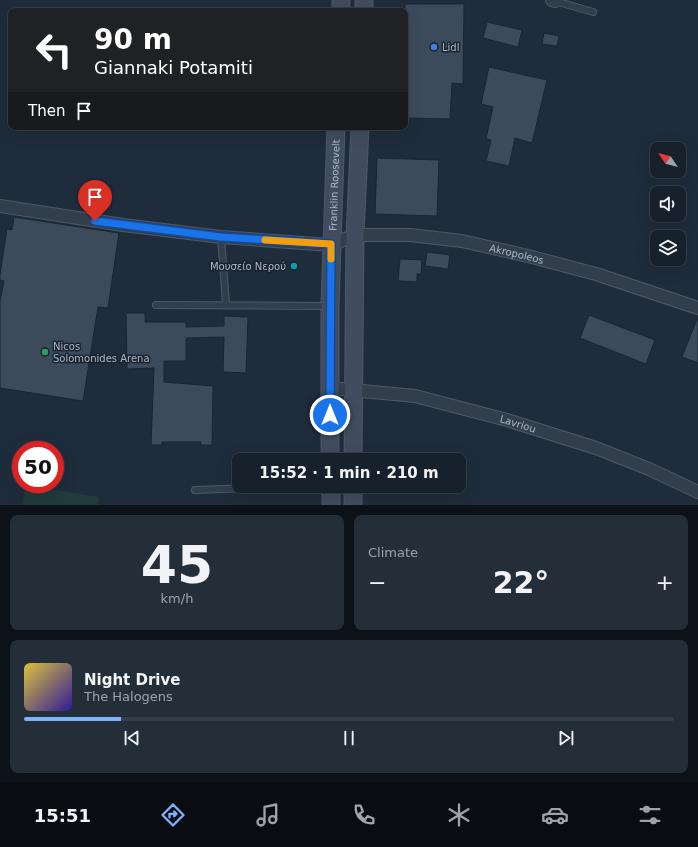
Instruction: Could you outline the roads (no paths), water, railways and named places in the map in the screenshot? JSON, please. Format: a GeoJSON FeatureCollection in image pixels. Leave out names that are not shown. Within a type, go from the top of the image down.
{"type":"FeatureCollection","features":[{"type":"Feature","properties":{"kind":"main road","name":"Franklin Roosevelt"},"geometry":{"type":"LineString","coordinates":[[330,453],[331,244],[336,130]]}},
{"type":"Feature","properties":{"kind":"main road"},"geometry":{"type":"LineString","coordinates":[[353,453],[352,390],[355,235],[360,130]]}},
{"type":"Feature","properties":{"kind":"main road"},"geometry":{"type":"LineString","coordinates":[[330,493],[330,505]]}},
{"type":"Feature","properties":{"kind":"main road"},"geometry":{"type":"LineString","coordinates":[[353,493],[353,505]]}},
{"type":"Feature","properties":{"kind":"street"},"geometry":{"type":"LineString","coordinates":[[0,206],[123,225],[221,237],[331,244]]}},
{"type":"Feature","properties":{"kind":"street","name":"Akropoleos"},"geometry":{"type":"LineString","coordinates":[[331,244],[355,235],[410,235],[462,241],[528,256],[596,274],[698,308]]}},
{"type":"Feature","properties":{"kind":"street","name":"Lavriou"},"geometry":{"type":"LineString","coordinates":[[330,388],[415,396],[507,420],[596,448],[649,469],[698,492]]}},
{"type":"Feature","properties":{"kind":"lane"},"geometry":{"type":"LineString","coordinates":[[554,0],[593,12]]}},
{"type":"Feature","properties":{"kind":"lane"},"geometry":{"type":"LineString","coordinates":[[221,237],[226,304]]}},
{"type":"Feature","properties":{"kind":"lane"},"geometry":{"type":"LineString","coordinates":[[156,305],[226,304],[330,306]]}},
{"type":"Feature","properties":{"kind":"lane"},"geometry":{"type":"LineString","coordinates":[[195,490],[232,489]]}},
{"type":"Feature","properties":{"kind":"place","name":"Lidl"},"geometry":{"type":"Point","coordinates":[434,47]}},
{"type":"Feature","properties":{"kind":"place","name":"Μουσείο Νερού"},"geometry":{"type":"Point","coordinates":[294,266]}},
{"type":"Feature","properties":{"kind":"place","name":"Nicos Solomonides Arena"},"geometry":{"type":"Point","coordinates":[45,352]}}]}
